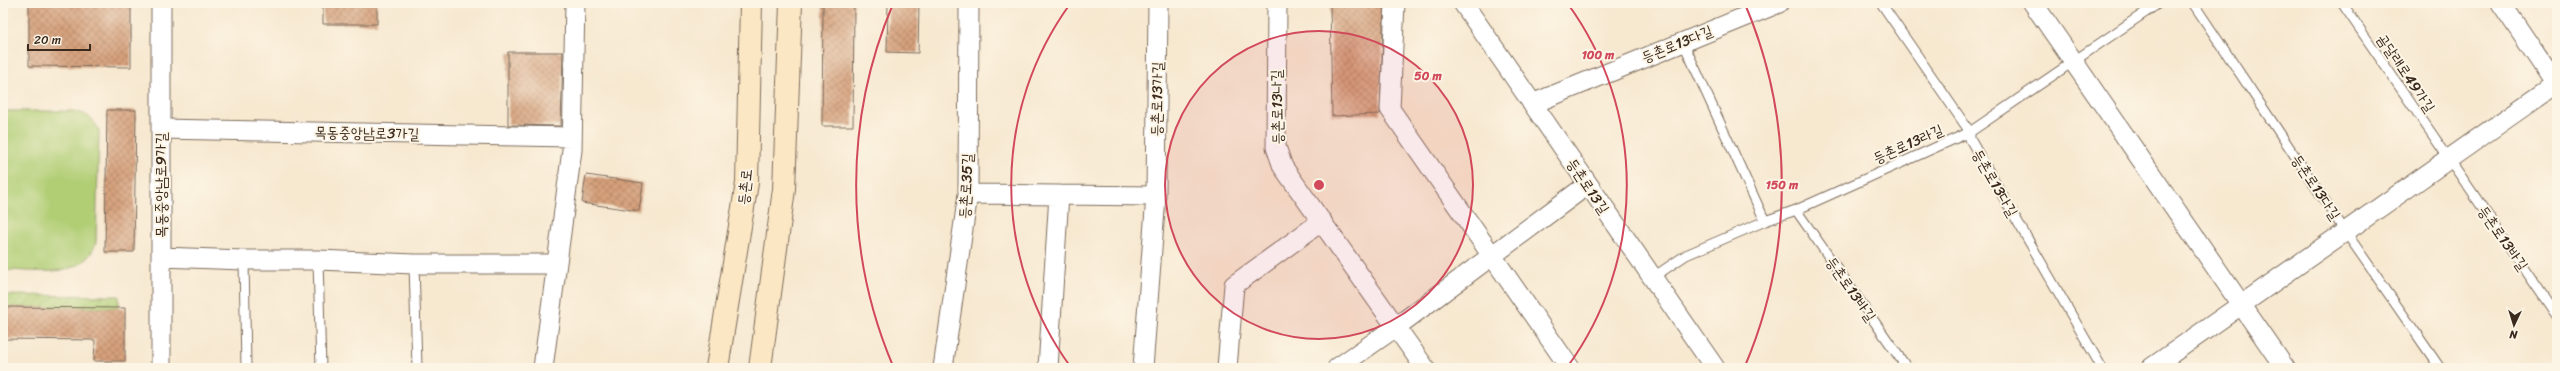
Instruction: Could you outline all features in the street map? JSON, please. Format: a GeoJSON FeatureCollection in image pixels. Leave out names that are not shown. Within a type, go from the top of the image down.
{"type":"FeatureCollection","features":[{"type":"Feature","properties":{"kind":"main road","name":"등촌로"},"geometry":{"type":"LineString","coordinates":[[717,368],[747,183],[751,3]]}},
{"type":"Feature","properties":{"kind":"main road"},"geometry":{"type":"LineString","coordinates":[[760,368],[784,189],[791,3]]}},
{"type":"Feature","properties":{"kind":"street","name":"목동중앙남로9가길"},"geometry":{"type":"LineString","coordinates":[[161,3],[161,368]]}},
{"type":"Feature","properties":{"kind":"street"},"geometry":{"type":"LineString","coordinates":[[543,368],[572,137],[574,3]]}},
{"type":"Feature","properties":{"kind":"street","name":"등촌로35길"},"geometry":{"type":"LineString","coordinates":[[943,368],[968,194],[969,3]]}},
{"type":"Feature","properties":{"kind":"street","name":"등촌로13가길"},"geometry":{"type":"LineString","coordinates":[[1142,368],[1156,196],[1158,3]]}},
{"type":"Feature","properties":{"kind":"street","name":"등촌로13나길"},"geometry":{"type":"LineString","coordinates":[[1277,3],[1276,147],[1283,167],[1425,368]]}},
{"type":"Feature","properties":{"kind":"street"},"geometry":{"type":"LineString","coordinates":[[1395,3],[1390,109],[1570,368]]}},
{"type":"Feature","properties":{"kind":"street","name":"등촌로13길"},"geometry":{"type":"LineString","coordinates":[[1463,3],[1587,185],[1715,368]]}},
{"type":"Feature","properties":{"kind":"street","name":"등촌로13다길"},"geometry":{"type":"LineString","coordinates":[[1532,104],[1779,3]]}},
{"type":"Feature","properties":{"kind":"street"},"geometry":{"type":"LineString","coordinates":[[2033,3],[2285,368]]}},
{"type":"Feature","properties":{"kind":"street"},"geometry":{"type":"LineString","coordinates":[[2151,368],[2556,84],[2501,3]]}},
{"type":"Feature","properties":{"kind":"street","name":"목동중앙남로3가길"},"geometry":{"type":"LineString","coordinates":[[161,129],[572,137]]}},
{"type":"Feature","properties":{"kind":"street"},"geometry":{"type":"LineString","coordinates":[[1337,368],[1396,328],[1587,185]]}},
{"type":"Feature","properties":{"kind":"street"},"geometry":{"type":"LineString","coordinates":[[968,194],[1156,196]]}},
{"type":"Feature","properties":{"kind":"street"},"geometry":{"type":"LineString","coordinates":[[1048,368],[1059,195]]}},
{"type":"Feature","properties":{"kind":"street"},"geometry":{"type":"LineString","coordinates":[[1227,368],[1234,285],[1322,221]]}},
{"type":"Feature","properties":{"kind":"street"},"geometry":{"type":"LineString","coordinates":[[161,257],[244,260],[318,260],[414,264],[557,264]]}},
{"type":"Feature","properties":{"kind":"lane","name":"등촌로13다길"},"geometry":{"type":"LineString","coordinates":[[1881,3],[1970,132],[1970,139],[2102,368]]}},
{"type":"Feature","properties":{"kind":"lane","name":"등촌로13라길"},"geometry":{"type":"LineString","coordinates":[[1652,278],[1686,255],[1765,221],[1796,210],[1970,132],[2159,3]]}},
{"type":"Feature","properties":{"kind":"lane","name":"등촌로13다길"},"geometry":{"type":"LineString","coordinates":[[2193,3],[2345,232]]}},
{"type":"Feature","properties":{"kind":"lane","name":"곰달래로49가길"},"geometry":{"type":"LineString","coordinates":[[2342,3],[2448,159]]}},
{"type":"Feature","properties":{"kind":"lane"},"geometry":{"type":"LineString","coordinates":[[1683,42],[1765,221]]}},
{"type":"Feature","properties":{"kind":"lane","name":"등촌로13바길"},"geometry":{"type":"LineString","coordinates":[[2448,159],[2557,316]]}},
{"type":"Feature","properties":{"kind":"lane","name":"등촌로13바길"},"geometry":{"type":"LineString","coordinates":[[1796,210],[1907,368]]}},
{"type":"Feature","properties":{"kind":"lane"},"geometry":{"type":"LineString","coordinates":[[2345,232],[2440,368]]}},
{"type":"Feature","properties":{"kind":"lane"},"geometry":{"type":"LineString","coordinates":[[244,260],[246,368]]}},
{"type":"Feature","properties":{"kind":"lane"},"geometry":{"type":"LineString","coordinates":[[318,260],[321,368]]}},
{"type":"Feature","properties":{"kind":"lane"},"geometry":{"type":"LineString","coordinates":[[414,264],[417,368]]}},
{"type":"Feature","properties":{"kind":"green space"},"geometry":{"type":"Polygon","coordinates":[[[3,111],[72,111],[89,117],[97,126],[99,131],[96,243],[90,255],[80,263],[57,271],[3,270],[3,111]]]}},
{"type":"Feature","properties":{"kind":"green space"},"geometry":{"type":"Polygon","coordinates":[[[3,295],[119,296],[119,308],[3,307],[3,295]]]}},
{"type":"Feature","properties":{"kind":"building"},"geometry":{"type":"Polygon","coordinates":[[[29,3],[131,3],[131,67],[29,66],[29,3]]]}},
{"type":"Feature","properties":{"kind":"building"},"geometry":{"type":"Polygon","coordinates":[[[323,3],[377,3],[377,24],[323,24],[323,3]]]}},
{"type":"Feature","properties":{"kind":"building"},"geometry":{"type":"Polygon","coordinates":[[[823,3],[854,3],[853,126],[822,126],[823,3]]]}},
{"type":"Feature","properties":{"kind":"building"},"geometry":{"type":"Polygon","coordinates":[[[888,3],[919,3],[918,53],[887,52],[888,3]]]}},
{"type":"Feature","properties":{"kind":"building"},"geometry":{"type":"Polygon","coordinates":[[[1330,3],[1384,3],[1380,114],[1332,116],[1330,3]]]}},
{"type":"Feature","properties":{"kind":"building"},"geometry":{"type":"Polygon","coordinates":[[[508,52],[563,52],[561,126],[508,125],[508,52]]]}},
{"type":"Feature","properties":{"kind":"building"},"geometry":{"type":"Polygon","coordinates":[[[107,110],[136,110],[134,252],[105,252],[107,110]]]}},
{"type":"Feature","properties":{"kind":"building"},"geometry":{"type":"Polygon","coordinates":[[[586,175],[643,183],[639,211],[582,203],[586,175]]]}},
{"type":"Feature","properties":{"kind":"building"},"geometry":{"type":"Polygon","coordinates":[[[3,307],[125,308],[125,361],[94,361],[95,340],[3,339],[3,307]]]}}]}
